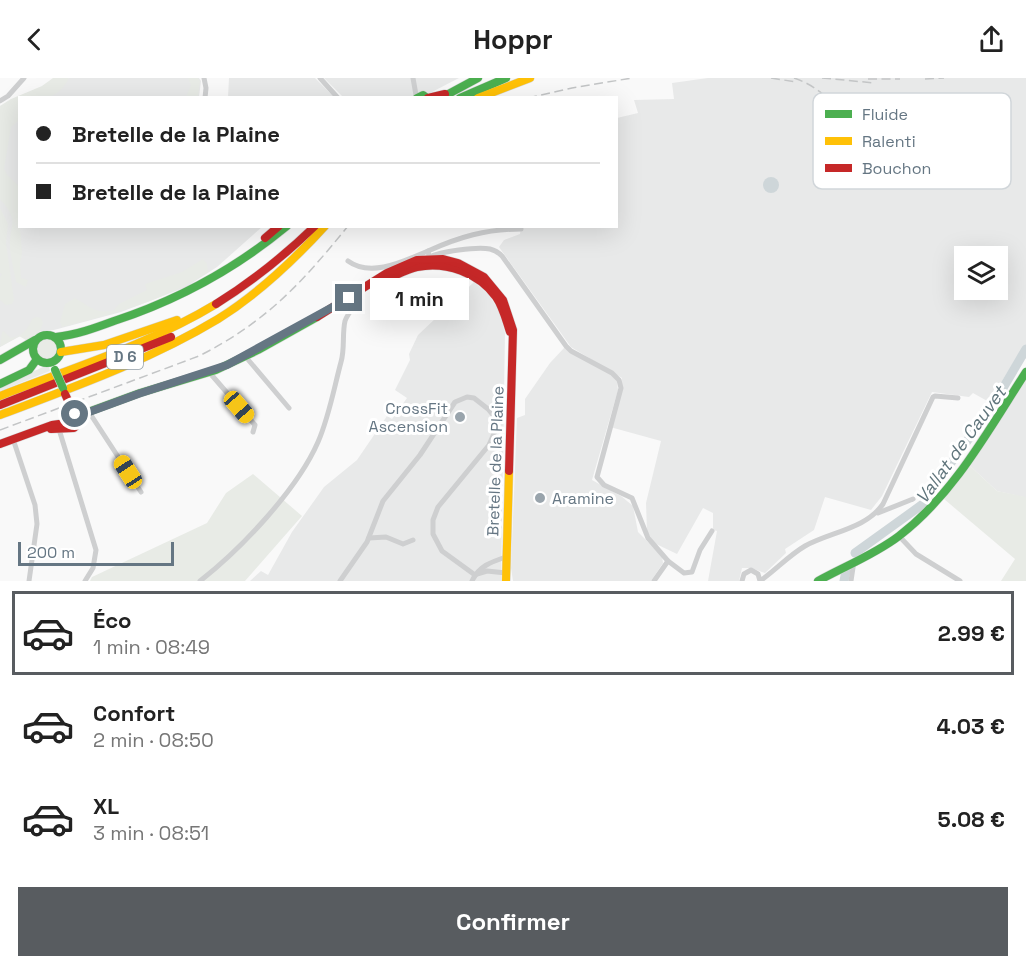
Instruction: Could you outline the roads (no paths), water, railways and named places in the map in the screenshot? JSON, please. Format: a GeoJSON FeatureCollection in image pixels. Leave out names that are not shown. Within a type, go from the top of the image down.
{"type":"FeatureCollection","features":[{"type":"Feature","properties":{"kind":"main road"},"geometry":{"type":"LineString","coordinates":[[445,96],[480,78]]}},
{"type":"Feature","properties":{"kind":"main road"},"geometry":{"type":"LineString","coordinates":[[465,96],[506,78]]}},
{"type":"Feature","properties":{"kind":"main road"},"geometry":{"type":"LineString","coordinates":[[483,96],[530,78]]}},
{"type":"Feature","properties":{"kind":"main road"},"geometry":{"type":"LineString","coordinates":[[436,96],[453,92]]}},
{"type":"Feature","properties":{"kind":"main road"},"geometry":{"type":"LineString","coordinates":[[240,262],[277,228]]}},
{"type":"Feature","properties":{"kind":"main road"},"geometry":{"type":"LineString","coordinates":[[0,360],[45,335],[56,337],[79,333],[160,306],[194,290],[240,262],[285,228]]}},
{"type":"Feature","properties":{"kind":"main road","name":"D 6"},"geometry":{"type":"LineString","coordinates":[[0,396],[144,341],[210,310],[274,264],[313,228]]}},
{"type":"Feature","properties":{"kind":"main road","name":"D 6"},"geometry":{"type":"LineString","coordinates":[[0,405],[186,331],[245,298],[287,265],[323,228]]}},
{"type":"Feature","properties":{"kind":"main road","name":"Bretelle de la Plaine"},"geometry":{"type":"LineString","coordinates":[[0,444],[46,428],[58,427],[76,414],[89,412],[209,372],[245,356],[413,261],[429,258],[450,260],[465,265],[486,277],[494,285],[507,308],[513,330],[506,577]]}},
{"type":"Feature","properties":{"kind":"main road"},"geometry":{"type":"LineString","coordinates":[[61,350],[89,348],[160,327],[234,294]]}},
{"type":"Feature","properties":{"kind":"main road"},"geometry":{"type":"LineString","coordinates":[[0,415],[123,367],[219,318],[245,298]]}},
{"type":"Feature","properties":{"kind":"main road"},"geometry":{"type":"LineString","coordinates":[[76,414],[54,366],[61,350],[79,333]]}},
{"type":"Feature","properties":{"kind":"main road"},"geometry":{"type":"LineString","coordinates":[[56,337],[61,350]]}},
{"type":"Feature","properties":{"kind":"main road"},"geometry":{"type":"LineString","coordinates":[[0,384],[29,370],[35,357],[32,350],[35,340]]}},
{"type":"Feature","properties":{"kind":"main road"},"geometry":{"type":"LineString","coordinates":[[16,351],[23,351],[41,362],[54,366]]}},
{"type":"Feature","properties":{"kind":"main road"},"geometry":{"type":"LineString","coordinates":[[818,581],[899,536],[921,517],[953,480],[1026,372]]}},
{"type":"Feature","properties":{"kind":"street"},"geometry":{"type":"LineString","coordinates":[[0,101],[8,96],[24,78]]}},
{"type":"Feature","properties":{"kind":"street"},"geometry":{"type":"LineString","coordinates":[[204,78],[204,96]]}},
{"type":"Feature","properties":{"kind":"street"},"geometry":{"type":"LineString","coordinates":[[320,78],[336,96]]}},
{"type":"Feature","properties":{"kind":"street"},"geometry":{"type":"LineString","coordinates":[[413,78],[416,96]]}},
{"type":"Feature","properties":{"kind":"street"},"geometry":{"type":"LineString","coordinates":[[429,258],[453,240],[478,232],[520,229]]}},
{"type":"Feature","properties":{"kind":"street"},"geometry":{"type":"LineString","coordinates":[[348,261],[357,267],[370,269],[478,248],[489,249],[502,256],[566,346],[619,380],[621,388],[597,477],[604,484],[632,498],[648,538],[668,561],[684,573],[692,572],[700,550],[712,531]]}},
{"type":"Feature","properties":{"kind":"street"},"geometry":{"type":"LineString","coordinates":[[200,581],[258,525],[289,488],[310,458],[320,436],[342,360],[345,321],[361,300],[363,290]]}},
{"type":"Feature","properties":{"kind":"street"},"geometry":{"type":"LineString","coordinates":[[245,356],[289,408]]}},
{"type":"Feature","properties":{"kind":"street"},"geometry":{"type":"LineString","coordinates":[[209,372],[255,425],[253,432]]}},
{"type":"Feature","properties":{"kind":"street"},"geometry":{"type":"LineString","coordinates":[[340,581],[369,538],[378,509],[383,501],[420,455],[455,402],[467,397],[474,398],[493,415],[496,429],[494,437],[438,507],[433,520],[433,534],[442,551],[474,578]]}},
{"type":"Feature","properties":{"kind":"street"},"geometry":{"type":"LineString","coordinates":[[876,514],[883,504],[933,397],[958,398]]}},
{"type":"Feature","properties":{"kind":"street"},"geometry":{"type":"LineString","coordinates":[[89,412],[141,492]]}},
{"type":"Feature","properties":{"kind":"street"},"geometry":{"type":"LineString","coordinates":[[58,427],[96,550],[93,568],[85,581]]}},
{"type":"Feature","properties":{"kind":"street"},"geometry":{"type":"LineString","coordinates":[[13,439],[35,505],[37,524],[29,581]]}},
{"type":"Feature","properties":{"kind":"street"},"geometry":{"type":"LineString","coordinates":[[742,581],[744,574],[751,570],[758,574],[760,581],[789,556],[808,545],[913,499]]}},
{"type":"Feature","properties":{"kind":"street"},"geometry":{"type":"LineString","coordinates":[[899,536],[916,554],[960,581]]}},
{"type":"Feature","properties":{"kind":"street"},"geometry":{"type":"LineString","coordinates":[[369,538],[386,537],[403,544],[413,540]]}},
{"type":"Feature","properties":{"kind":"street"},"geometry":{"type":"LineString","coordinates":[[474,578],[487,563],[506,557]]}},
{"type":"Feature","properties":{"kind":"street"},"geometry":{"type":"LineString","coordinates":[[654,581],[668,561]]}},
{"type":"Feature","properties":{"kind":"street"},"geometry":{"type":"LineString","coordinates":[[851,581],[854,561]]}},
{"type":"Feature","properties":{"kind":"street"},"geometry":{"type":"LineString","coordinates":[[474,578],[487,571],[506,577]]}},
{"type":"Feature","properties":{"kind":"waterway","name":"Vallat de Cauvet"},"geometry":{"type":"LineString","coordinates":[[855,553],[923,504],[990,410],[1026,349]]}},
{"type":"Feature","properties":{"kind":"waterway","name":"Vallat de Cauvet"},"geometry":{"type":"LineString","coordinates":[[844,581],[846,571]]}},
{"type":"Feature","properties":{"kind":"railway"},"geometry":{"type":"LineString","coordinates":[[537,96],[632,78]]}},
{"type":"Feature","properties":{"kind":"railway"},"geometry":{"type":"LineString","coordinates":[[771,78],[796,82]]}},
{"type":"Feature","properties":{"kind":"railway"},"geometry":{"type":"LineString","coordinates":[[794,78],[821,93]]}},
{"type":"Feature","properties":{"kind":"railway"},"geometry":{"type":"LineString","coordinates":[[822,78],[875,83]]}},
{"type":"Feature","properties":{"kind":"railway"},"geometry":{"type":"LineString","coordinates":[[925,79],[944,78]]}},
{"type":"Feature","properties":{"kind":"railway"},"geometry":{"type":"LineString","coordinates":[[868,79],[900,79]]}},
{"type":"Feature","properties":{"kind":"railway"},"geometry":{"type":"LineString","coordinates":[[0,430],[199,356],[223,343],[244,330],[281,300],[298,284],[346,228]]}},
{"type":"Feature","properties":{"kind":"place","name":"CrossFit Ascension"},"geometry":{"type":"Point","coordinates":[460,417]}},
{"type":"Feature","properties":{"kind":"place","name":"Aramine"},"geometry":{"type":"Point","coordinates":[540,498]}}]}
